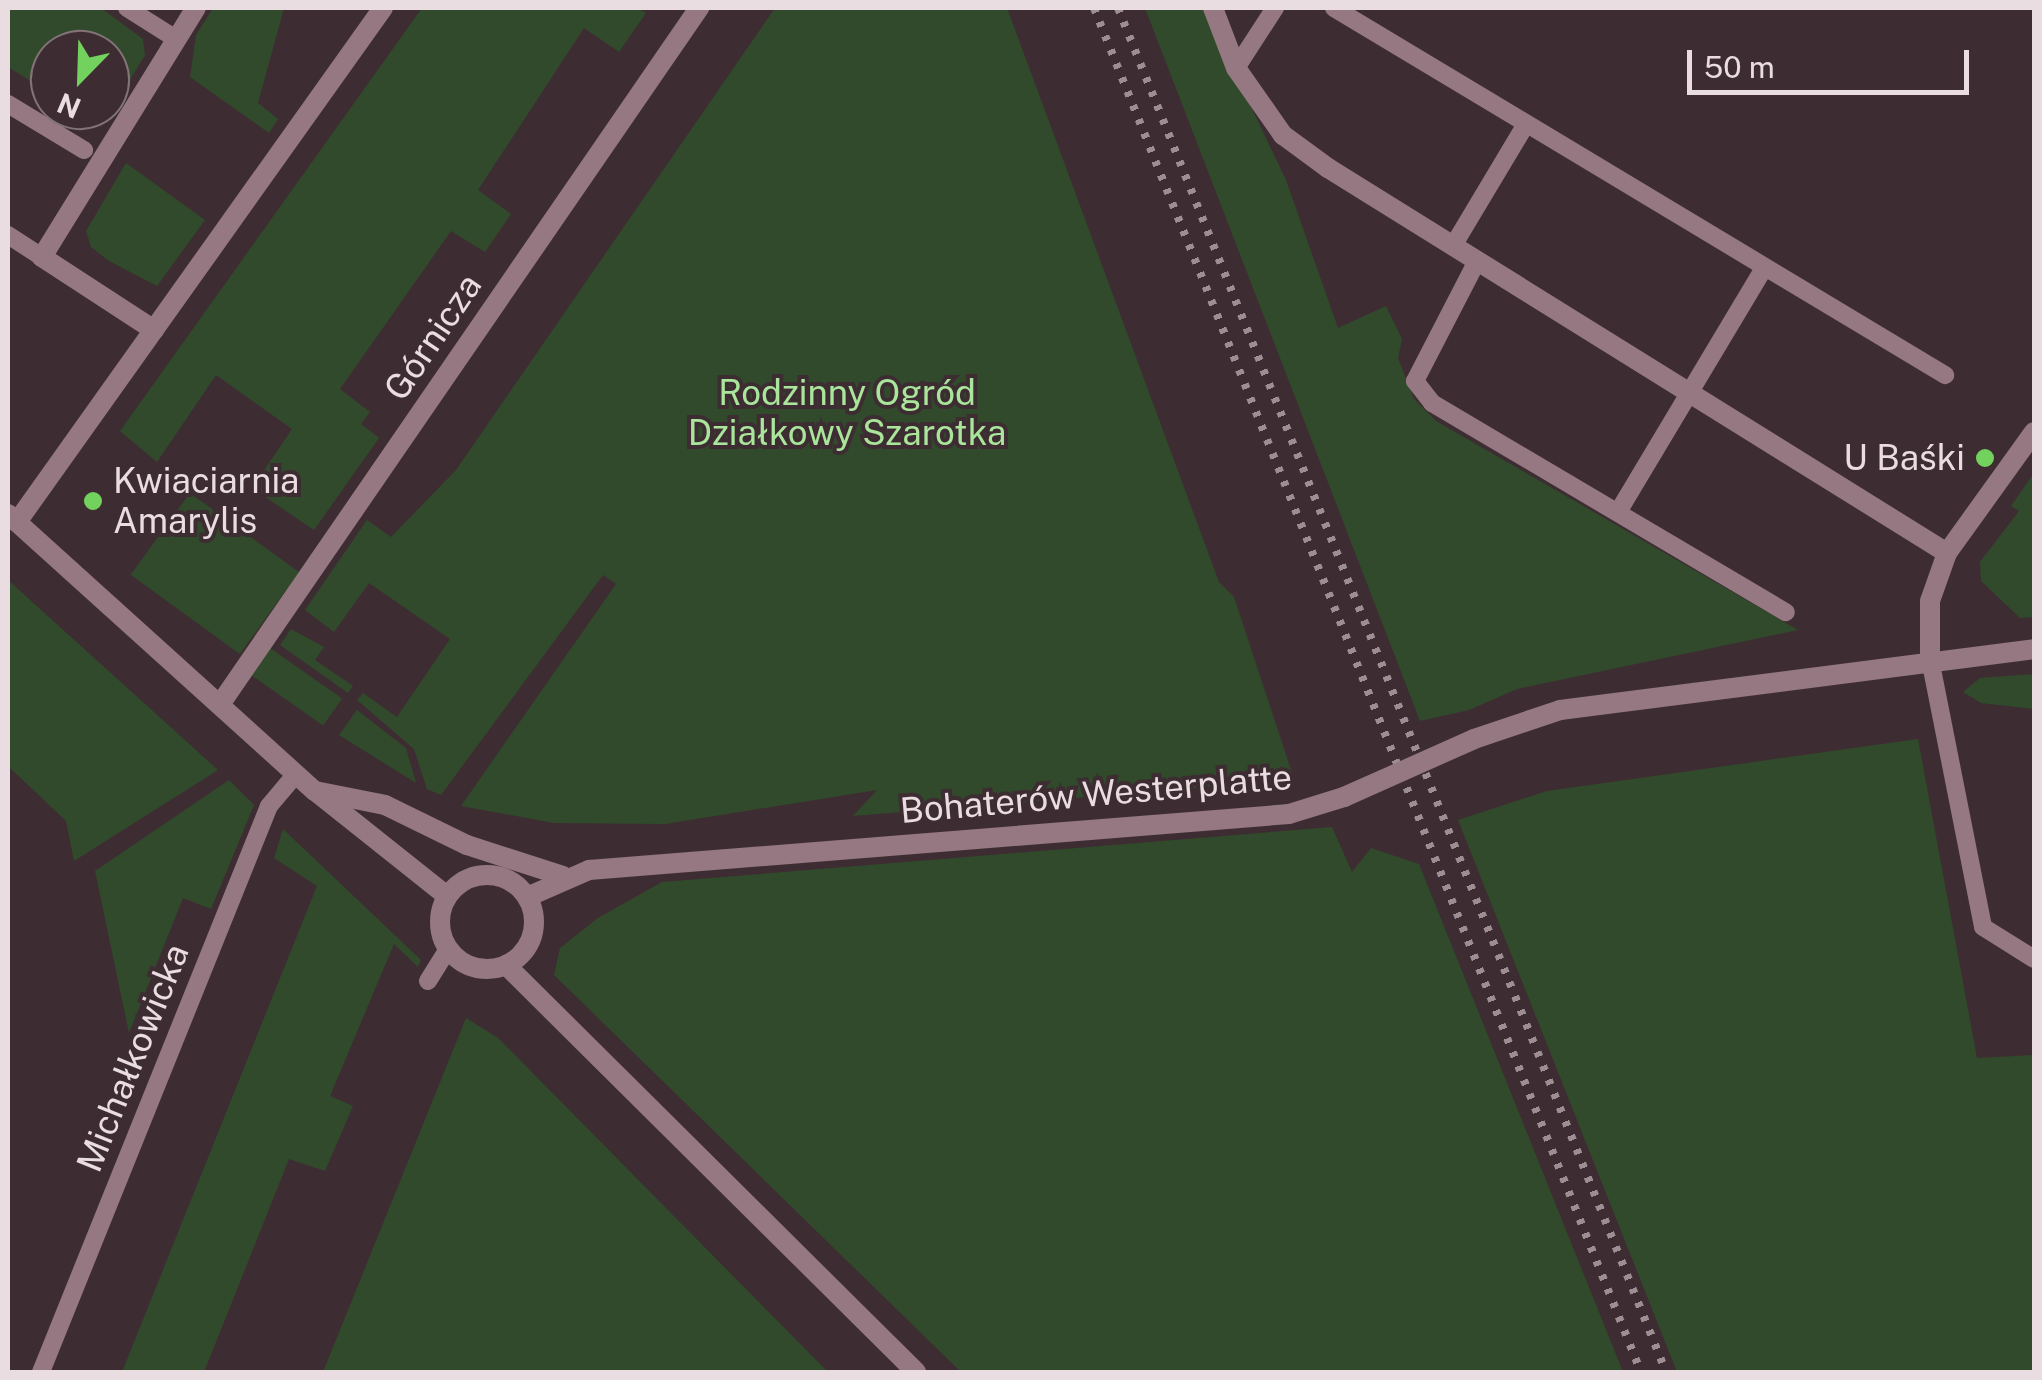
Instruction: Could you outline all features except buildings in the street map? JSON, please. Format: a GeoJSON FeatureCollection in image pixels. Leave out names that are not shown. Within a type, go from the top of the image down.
{"type":"FeatureCollection","features":[{"type":"Feature","properties":{"kind":"street"},"geometry":{"type":"LineString","coordinates":[[154,330],[42,257],[196,8]]}},
{"type":"Feature","properties":{"kind":"street"},"geometry":{"type":"LineString","coordinates":[[383,8],[154,330],[12,518],[296,774],[447,896]]}},
{"type":"Feature","properties":{"kind":"street","name":"Górnicza"},"geometry":{"type":"LineString","coordinates":[[221,703],[698,8]]}},
{"type":"Feature","properties":{"kind":"street"},"geometry":{"type":"LineString","coordinates":[[1213,8],[1236,68],[1284,135],[1453,246],[1946,552]]}},
{"type":"Feature","properties":{"kind":"street"},"geometry":{"type":"LineString","coordinates":[[1930,659],[1930,601],[1946,552],[2034,432]]}},
{"type":"Feature","properties":{"kind":"street","name":"Bohaterów Westerplatte"},"geometry":{"type":"LineString","coordinates":[[316,791],[385,805],[466,845],[562,876],[1289,814],[1344,796],[1474,738],[1560,710],[1930,659],[2034,649]]}},
{"type":"Feature","properties":{"kind":"street"},"geometry":{"type":"LineString","coordinates":[[484,875],[501,877],[527,896],[534,928],[520,956],[506,965],[473,968],[448,949],[440,916],[447,896],[484,875]]}},
{"type":"Feature","properties":{"kind":"street","name":"Bohaterów Westerplatte"},"geometry":{"type":"LineString","coordinates":[[527,896],[562,876]]}},
{"type":"Feature","properties":{"kind":"street"},"geometry":{"type":"LineString","coordinates":[[506,965],[916,1372]]}},
{"type":"Feature","properties":{"kind":"lane"},"geometry":{"type":"LineString","coordinates":[[127,8],[176,39]]}},
{"type":"Feature","properties":{"kind":"lane"},"geometry":{"type":"LineString","coordinates":[[1236,68],[1274,8]]}},
{"type":"Feature","properties":{"kind":"lane"},"geometry":{"type":"LineString","coordinates":[[1334,8],[1945,375]]}},
{"type":"Feature","properties":{"kind":"lane"},"geometry":{"type":"LineString","coordinates":[[8,104],[84,150]]}},
{"type":"Feature","properties":{"kind":"lane"},"geometry":{"type":"LineString","coordinates":[[1453,246],[1526,124]]}},
{"type":"Feature","properties":{"kind":"lane"},"geometry":{"type":"LineString","coordinates":[[8,235],[42,257]]}},
{"type":"Feature","properties":{"kind":"lane"},"geometry":{"type":"LineString","coordinates":[[1477,261],[1414,381],[1432,403],[1786,612]]}},
{"type":"Feature","properties":{"kind":"lane"},"geometry":{"type":"LineString","coordinates":[[1618,512],[1764,268]]}},
{"type":"Feature","properties":{"kind":"lane"},"geometry":{"type":"LineString","coordinates":[[1930,659],[1983,927],[2034,959]]}},
{"type":"Feature","properties":{"kind":"lane","name":"Michałkowicka"},"geometry":{"type":"LineString","coordinates":[[40,1372],[270,806],[296,774]]}},
{"type":"Feature","properties":{"kind":"lane"},"geometry":{"type":"LineString","coordinates":[[428,982],[448,949]]}},
{"type":"Feature","properties":{"kind":"green space"},"geometry":{"type":"Polygon","coordinates":[[[8,8],[101,8],[143,39],[145,55],[130,80],[130,30],[30,30],[30,81],[8,67],[8,8]]]}},
{"type":"Feature","properties":{"kind":"green space"},"geometry":{"type":"Polygon","coordinates":[[[213,8],[284,8],[258,103],[278,119],[269,133],[190,77],[196,35],[213,8]]]}},
{"type":"Feature","properties":{"kind":"green space"},"geometry":{"type":"Polygon","coordinates":[[[422,8],[637,8],[646,13],[619,52],[584,28],[478,190],[511,214],[485,252],[451,231],[340,389],[370,412],[361,424],[379,438],[314,530],[252,488],[292,429],[216,375],[157,462],[120,431],[422,8]]]}},
{"type":"Feature","properties":{"kind":"green space","name":"Rodzinny Ogród Działkowy Szarotka"},"geometry":{"type":"Polygon","coordinates":[[[775,8],[1007,8],[1219,582],[1234,597],[1292,773],[1233,785],[853,816],[877,790],[665,824],[554,823],[461,806],[616,584],[603,575],[441,795],[427,789],[414,749],[357,700],[363,693],[397,717],[450,639],[369,583],[334,632],[305,610],[367,520],[391,537],[456,470],[775,8]]]}},
{"type":"Feature","properties":{"kind":"green space"},"geometry":{"type":"Polygon","coordinates":[[[1145,8],[1204,8],[1286,180],[1338,328],[1386,306],[1402,339],[1398,358],[1414,399],[1436,421],[1798,630],[1517,689],[1469,710],[1420,721],[1145,8]]]}},
{"type":"Feature","properties":{"kind":"green space"},"geometry":{"type":"Polygon","coordinates":[[[126,163],[205,220],[157,286],[109,261],[91,247],[86,231],[126,163]]]}},
{"type":"Feature","properties":{"kind":"green space"},"geometry":{"type":"Polygon","coordinates":[[[2034,473],[2034,617],[2020,618],[1981,581],[1980,562],[2019,511],[2011,506],[2034,473]]]}},
{"type":"Feature","properties":{"kind":"green space"},"geometry":{"type":"Polygon","coordinates":[[[190,493],[299,572],[240,654],[131,575],[190,493]]]}},
{"type":"Feature","properties":{"kind":"green space"},"geometry":{"type":"Polygon","coordinates":[[[8,580],[218,770],[74,861],[66,821],[8,766],[8,580]]]}},
{"type":"Feature","properties":{"kind":"green space"},"geometry":{"type":"Polygon","coordinates":[[[291,629],[324,647],[315,660],[353,686],[348,693],[280,645],[291,629]]]}},
{"type":"Feature","properties":{"kind":"green space"},"geometry":{"type":"Polygon","coordinates":[[[270,648],[342,698],[323,726],[251,675],[270,648]]]}},
{"type":"Feature","properties":{"kind":"green space"},"geometry":{"type":"Polygon","coordinates":[[[2034,674],[2034,709],[1981,703],[1963,692],[1980,678],[2034,674]]]}},
{"type":"Feature","properties":{"kind":"green space"},"geometry":{"type":"Polygon","coordinates":[[[357,710],[406,748],[416,783],[339,735],[357,710]]]}},
{"type":"Feature","properties":{"kind":"green space"},"geometry":{"type":"Polygon","coordinates":[[[1918,739],[1977,1058],[2034,1055],[2034,1372],[1677,1372],[1458,820],[1547,791],[1918,739]]]}},
{"type":"Feature","properties":{"kind":"green space"},"geometry":{"type":"Polygon","coordinates":[[[229,780],[254,805],[211,909],[183,898],[129,1033],[95,871],[229,780]]]}},
{"type":"Feature","properties":{"kind":"green space"},"geometry":{"type":"Polygon","coordinates":[[[1332,827],[1352,872],[1371,848],[1419,864],[1623,1372],[961,1372],[554,975],[560,948],[598,918],[662,882],[1332,827]]]}},
{"type":"Feature","properties":{"kind":"green space"},"geometry":{"type":"Polygon","coordinates":[[[283,829],[421,960],[418,967],[394,944],[330,1096],[353,1106],[325,1171],[289,1159],[204,1372],[122,1372],[317,886],[274,858],[283,829]]]}},
{"type":"Feature","properties":{"kind":"green space"},"geometry":{"type":"Polygon","coordinates":[[[466,1018],[498,1038],[828,1372],[323,1372],[466,1018]]]}},
{"type":"Feature","properties":{"kind":"railway"},"geometry":{"type":"LineString","coordinates":[[1094,8],[1641,1372]]}},
{"type":"Feature","properties":{"kind":"railway"},"geometry":{"type":"LineString","coordinates":[[1118,8],[1666,1372]]}},
{"type":"Feature","properties":{"kind":"place","name":"U Baśki"},"geometry":{"type":"Point","coordinates":[1985,458]}},
{"type":"Feature","properties":{"kind":"place","name":"Kwiaciarnia Amarylis"},"geometry":{"type":"Point","coordinates":[93,501]}}]}
